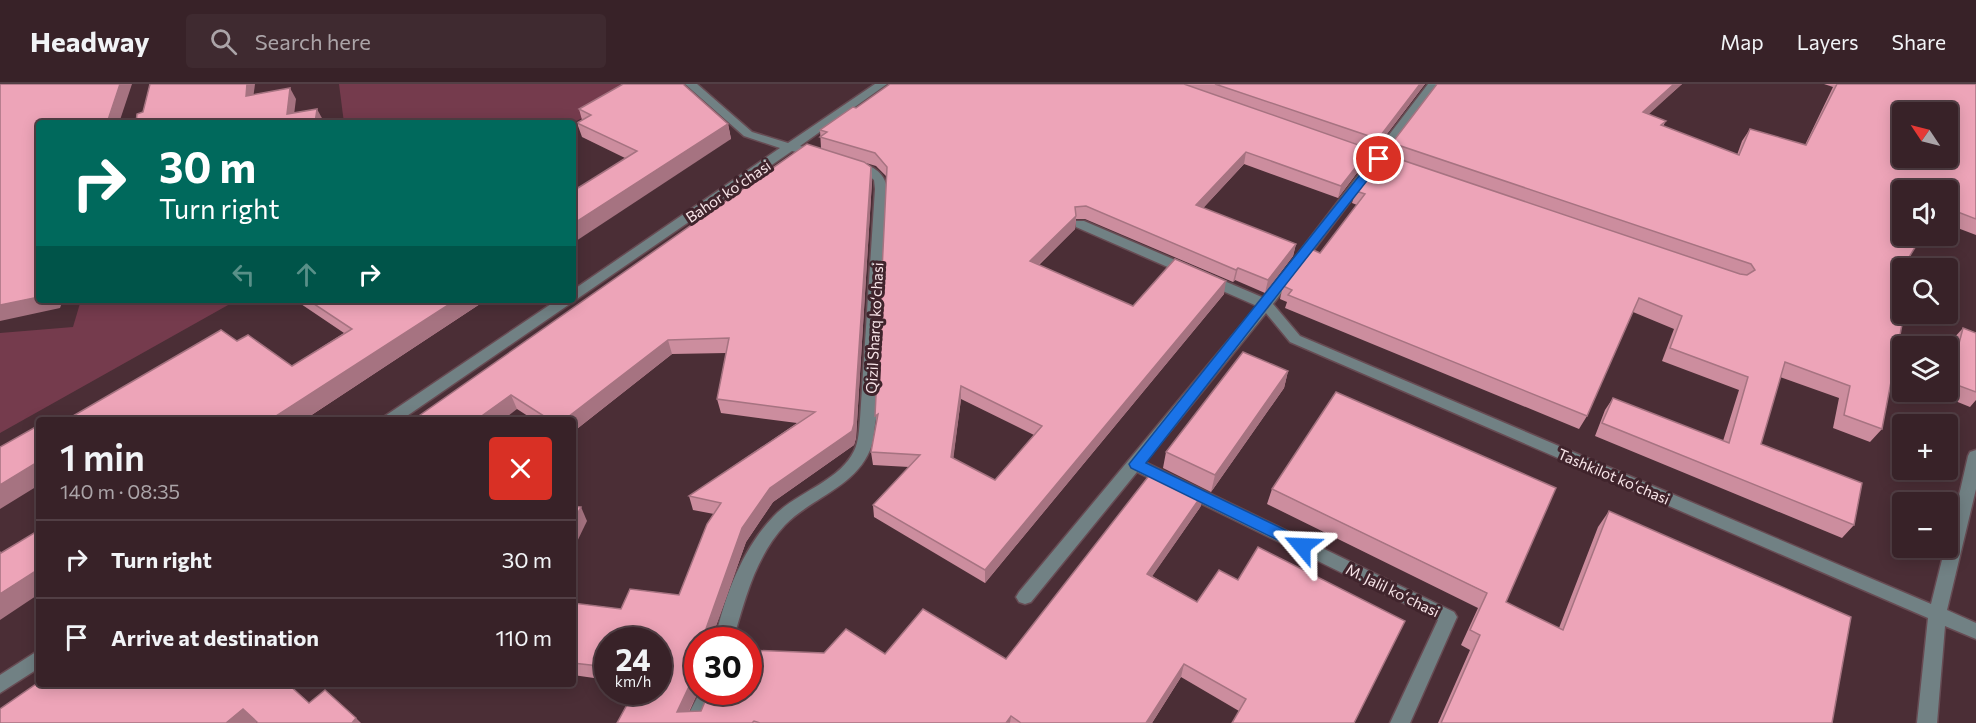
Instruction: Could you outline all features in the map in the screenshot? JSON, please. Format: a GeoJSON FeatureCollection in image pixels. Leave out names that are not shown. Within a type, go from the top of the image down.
{"type":"FeatureCollection","features":[{"type":"Feature","properties":{"kind":"street","name":"Qizil Sharq koʻchasi"},"geometry":{"type":"LineString","coordinates":[[690,84],[748,134],[765,141],[837,159],[871,171],[880,179],[881,189],[868,419],[861,453],[840,477],[780,519],[758,547],[743,575],[728,627]]}},
{"type":"Feature","properties":{"kind":"street","name":"Bahor koʻchasi"},"geometry":{"type":"LineString","coordinates":[[576,294],[882,84]]}},
{"type":"Feature","properties":{"kind":"street"},"geometry":{"type":"LineString","coordinates":[[1025,597],[1266,304],[1379,159],[1434,84]]}},
{"type":"Feature","properties":{"kind":"street"},"geometry":{"type":"LineString","coordinates":[[1080,224],[1266,304]]}},
{"type":"Feature","properties":{"kind":"street"},"geometry":{"type":"LineString","coordinates":[[394,417],[563,303]]}},
{"type":"Feature","properties":{"kind":"street","name":"Tashkilot koʻchasi"},"geometry":{"type":"LineString","coordinates":[[1266,304],[1295,339],[1976,631]]}},
{"type":"Feature","properties":{"kind":"street"},"geometry":{"type":"LineString","coordinates":[[1927,723],[1938,614],[1976,456]]}},
{"type":"Feature","properties":{"kind":"street","name":"M. Jalil koʻchasi"},"geometry":{"type":"LineString","coordinates":[[1136,464],[1448,617],[1400,723]]}},
{"type":"Feature","properties":{"kind":"street"},"geometry":{"type":"LineString","coordinates":[[0,685],[36,660]]}},
{"type":"Feature","properties":{"kind":"street"},"geometry":{"type":"LineString","coordinates":[[694,723],[703,705]]}},
{"type":"Feature","properties":{"kind":"shaded area"},"geometry":{"type":"Polygon","coordinates":[[[339,84],[644,84],[576,121],[344,120],[339,84]]]}},
{"type":"Feature","properties":{"kind":"shaded area"},"geometry":{"type":"Polygon","coordinates":[[[80,303],[232,303],[0,433],[0,333],[73,327],[80,303]]]}},
{"type":"Feature","properties":{"kind":"building"},"geometry":{"type":"Polygon","coordinates":[[[0,84],[120,84],[108,120],[36,120],[36,298],[0,305],[0,84]]]}},
{"type":"Feature","properties":{"kind":"building"},"geometry":{"type":"Polygon","coordinates":[[[150,84],[247,84],[246,96],[290,88],[287,114],[317,109],[315,120],[136,120],[137,114],[143,112],[150,84]]]}},
{"type":"Feature","properties":{"kind":"building"},"geometry":{"type":"Polygon","coordinates":[[[623,84],[683,84],[728,124],[576,222],[576,189],[637,151],[577,123],[591,115],[579,109],[623,84]]]}},
{"type":"Feature","properties":{"kind":"building"},"geometry":{"type":"Polygon","coordinates":[[[890,84],[1184,84],[1370,149],[1341,186],[1246,152],[1196,205],[1296,244],[1268,280],[1238,268],[1236,270],[1086,206],[1075,207],[1076,216],[1030,261],[1133,306],[1175,259],[1226,281],[985,570],[873,505],[920,455],[871,452],[878,414],[875,416],[887,167],[875,153],[820,137],[827,132],[820,130],[853,107],[856,108],[890,84]],[[961,386],[951,457],[995,480],[1042,426],[961,386]]]}},
{"type":"Feature","properties":{"kind":"building"},"geometry":{"type":"Polygon","coordinates":[[[1215,84],[1420,84],[1378,139],[1215,84]]]}},
{"type":"Feature","properties":{"kind":"building"},"geometry":{"type":"Polygon","coordinates":[[[1437,84],[1674,84],[1643,112],[1666,121],[1661,125],[1739,155],[1750,129],[1806,145],[1837,84],[1976,84],[1976,219],[1958,212],[1958,180],[1892,180],[1892,246],[1916,246],[1909,258],[1892,258],[1892,324],[1902,324],[1900,336],[1892,336],[1892,377],[1882,429],[1844,415],[1850,386],[1785,362],[1761,444],[1862,483],[1854,525],[1602,423],[1613,398],[1729,443],[1748,377],[1670,348],[1682,316],[1639,298],[1587,416],[1288,295],[1292,290],[1283,286],[1311,249],[1320,253],[1365,194],[1356,191],[1384,154],[1740,274],[1747,275],[1755,270],[1751,264],[1392,143],[1437,84]]]}},
{"type":"Feature","properties":{"kind":"building"},"geometry":{"type":"Polygon","coordinates":[[[807,144],[864,162],[871,167],[854,424],[852,431],[770,488],[742,528],[707,627],[684,627],[684,697],[677,712],[701,711],[704,705],[762,705],[762,651],[824,653],[846,629],[885,654],[923,609],[1006,659],[1155,468],[1204,492],[1147,574],[1197,602],[1219,570],[1238,580],[1258,547],[1405,621],[1354,723],[1232,723],[1246,699],[1184,664],[1146,723],[1021,723],[1011,716],[1006,723],[760,723],[754,721],[752,723],[617,723],[627,705],[672,705],[672,627],[594,627],[594,665],[576,663],[576,603],[621,609],[630,589],[679,595],[707,524],[721,503],[689,496],[815,412],[717,399],[729,338],[668,340],[568,417],[545,417],[511,395],[480,417],[417,417],[807,144]]]}},
{"type":"Feature","properties":{"kind":"building"},"geometry":{"type":"Polygon","coordinates":[[[313,303],[451,303],[275,417],[71,417],[221,330],[237,341],[248,335],[292,366],[352,329],[313,303]]]}},
{"type":"Feature","properties":{"kind":"building"},"geometry":{"type":"Polygon","coordinates":[[[1963,328],[1976,333],[1976,392],[1958,385],[1958,347],[1963,328]]]}},
{"type":"Feature","properties":{"kind":"building"},"geometry":{"type":"Polygon","coordinates":[[[1243,352],[1288,371],[1215,475],[1166,452],[1243,352]]]}},
{"type":"Feature","properties":{"kind":"building"},"geometry":{"type":"Polygon","coordinates":[[[1336,392],[1556,488],[1506,602],[1563,630],[1609,511],[1851,617],[1832,723],[1441,723],[1480,635],[1470,630],[1487,593],[1272,489],[1336,392]]]}},
{"type":"Feature","properties":{"kind":"building"},"geometry":{"type":"Polygon","coordinates":[[[36,427],[36,463],[0,485],[0,447],[36,427]]]}},
{"type":"Feature","properties":{"kind":"building"},"geometry":{"type":"Polygon","coordinates":[[[576,506],[581,507],[576,516],[576,506]]]}},
{"type":"Feature","properties":{"kind":"building"},"geometry":{"type":"Polygon","coordinates":[[[36,532],[36,571],[0,594],[0,552],[36,532]]]}},
{"type":"Feature","properties":{"kind":"building"},"geometry":{"type":"Polygon","coordinates":[[[36,684],[36,687],[291,687],[309,703],[325,690],[356,718],[352,723],[258,723],[243,709],[226,723],[0,723],[0,709],[36,684]]]}},
{"type":"Feature","properties":{"kind":"route"},"geometry":{"type":"LineString","coordinates":[[1302,546],[1136,464],[1266,304],[1379,159]]}}]}
